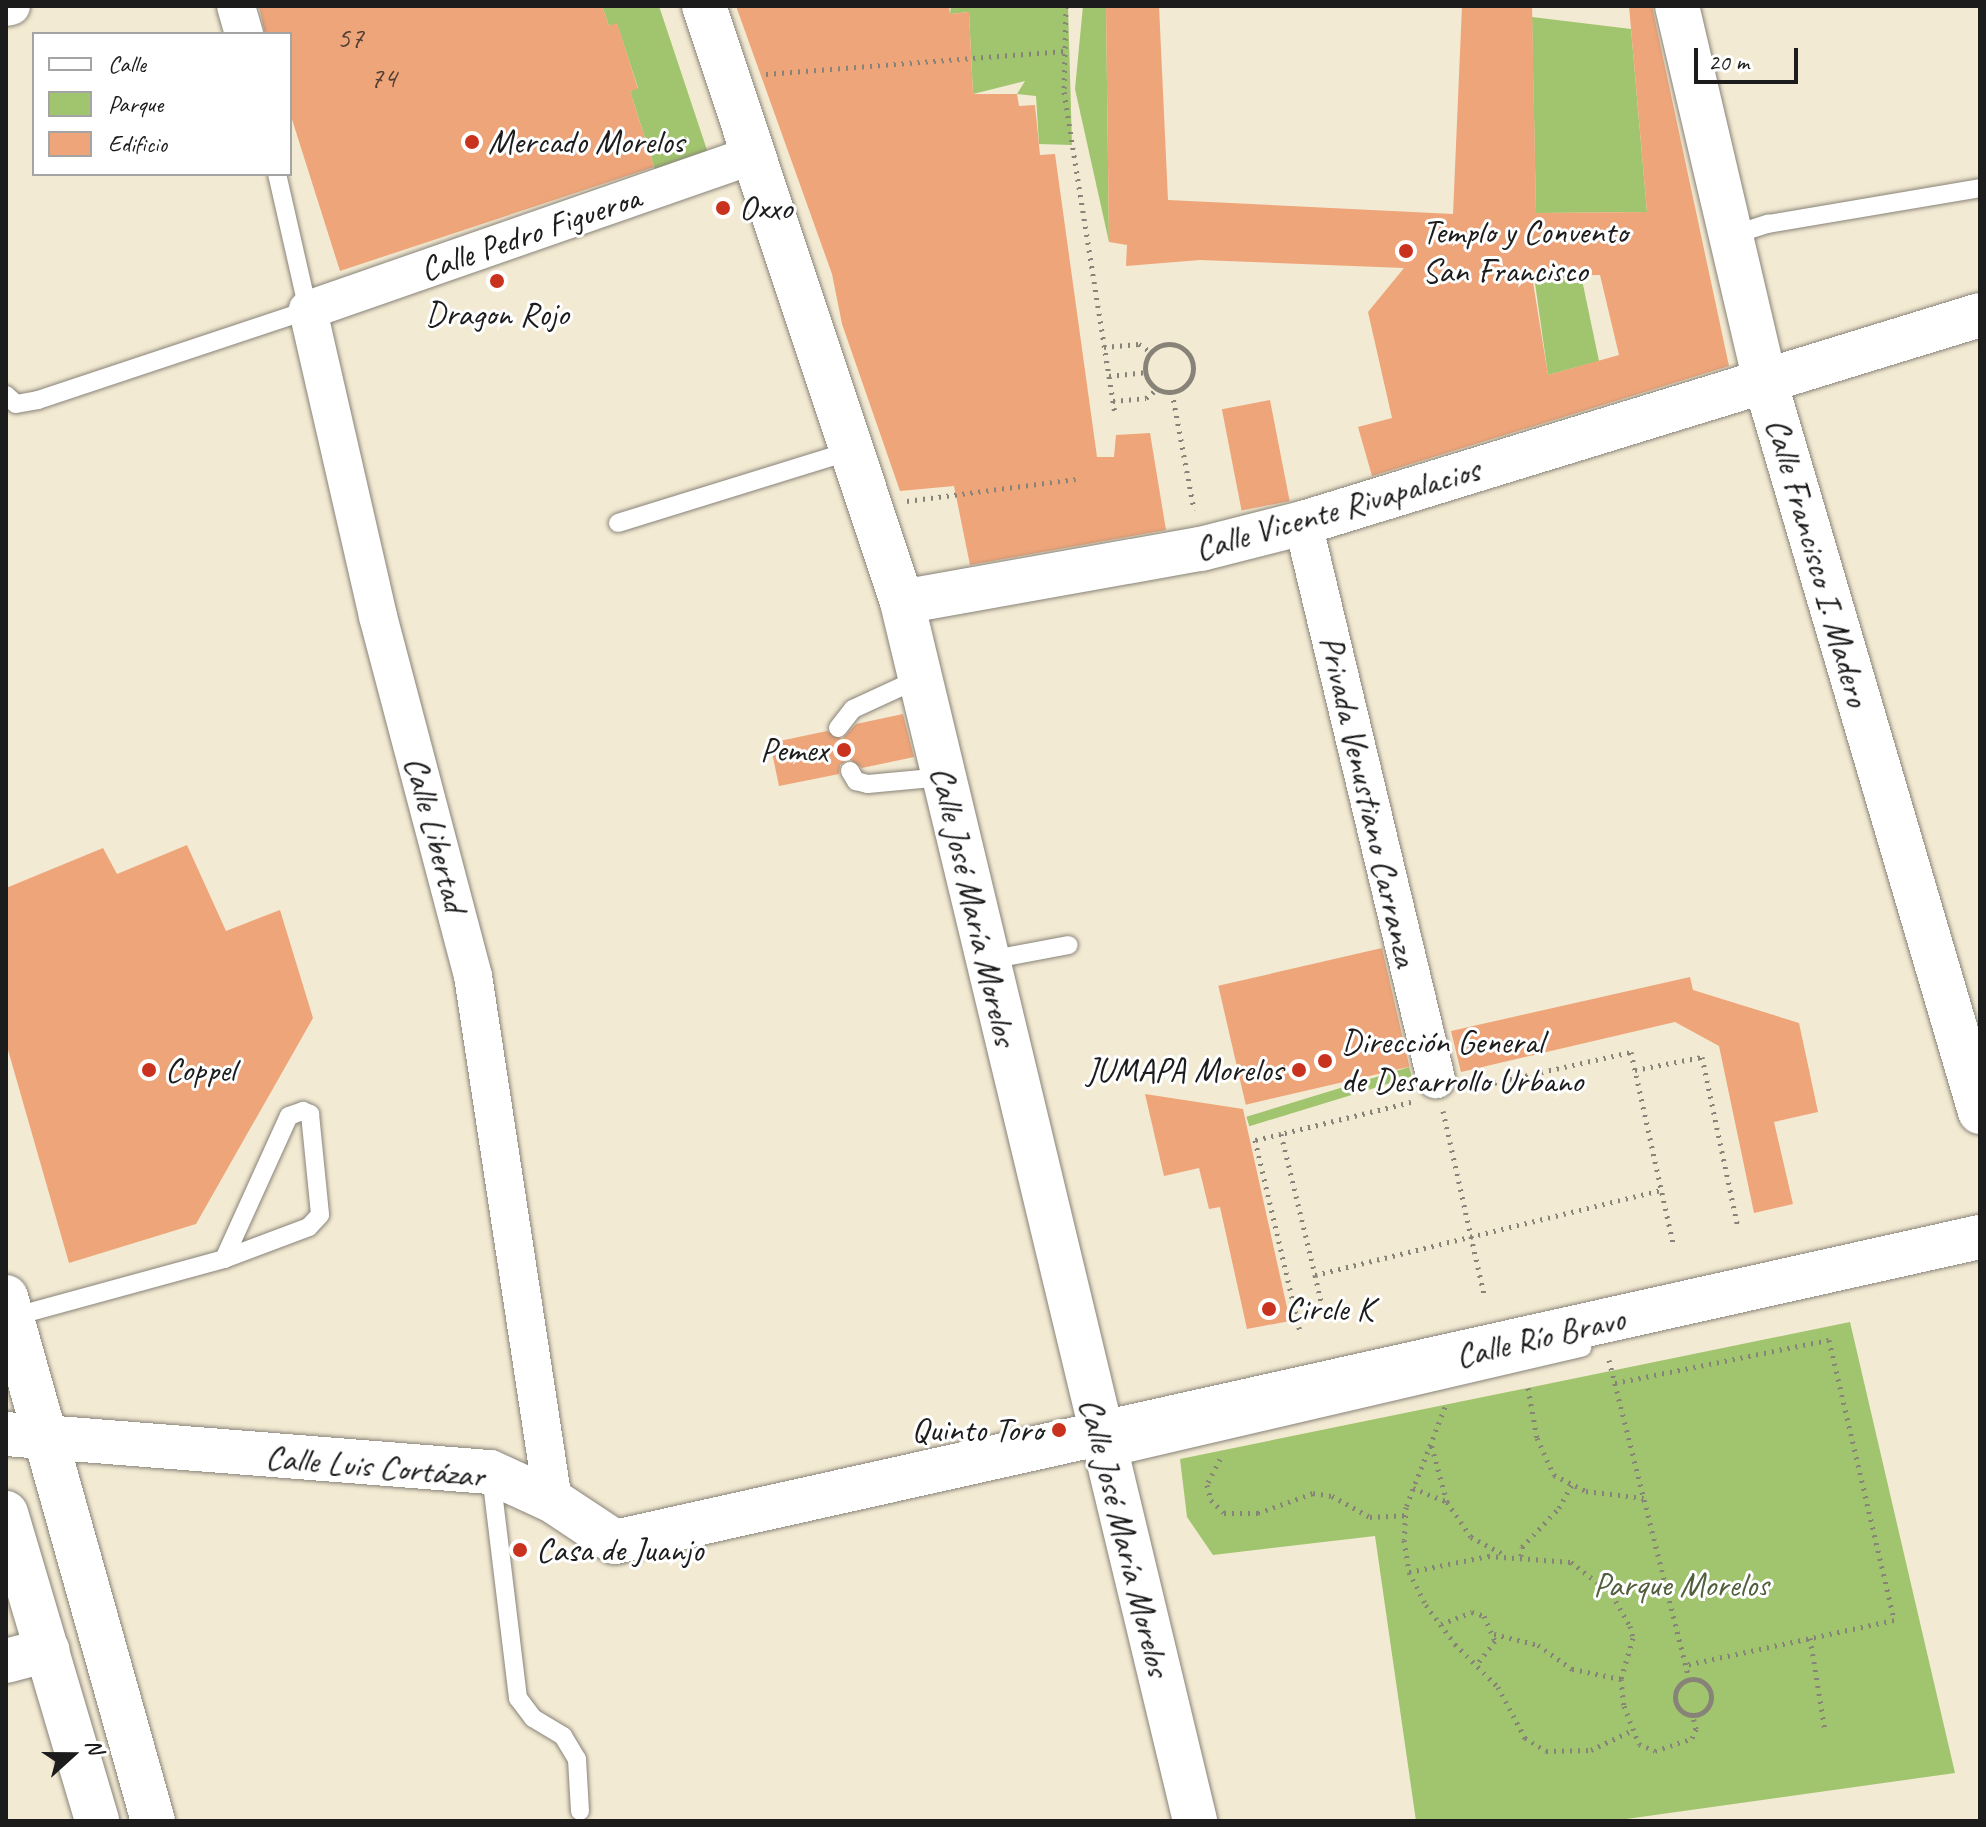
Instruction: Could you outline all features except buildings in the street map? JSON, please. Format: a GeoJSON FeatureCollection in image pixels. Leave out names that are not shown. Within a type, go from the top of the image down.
{"type":"FeatureCollection","features":[{"type":"Feature","properties":{"kind":"main road","name":"Calle José María Morelos"},"geometry":{"type":"LineString","coordinates":[[704,6],[751,156],[902,602],[1195,1821]]}},
{"type":"Feature","properties":{"kind":"main road","name":"Calle Francisco I. Madero"},"geometry":{"type":"LineString","coordinates":[[1677,6],[1728,236],[1765,381],[1980,1112]]}},
{"type":"Feature","properties":{"kind":"main road","name":"Calle Vicente Rivapalacios"},"geometry":{"type":"LineString","coordinates":[[902,602],[1201,549],[1303,523],[1980,315]]}},
{"type":"Feature","properties":{"kind":"main road","name":"Calle Río Bravo"},"geometry":{"type":"LineString","coordinates":[[1103,1448],[1792,1290],[1980,1237]]}},
{"type":"Feature","properties":{"kind":"main road"},"geometry":{"type":"LineString","coordinates":[[9,1307],[26,1437],[153,1821]]}},
{"type":"Feature","properties":{"kind":"main road","name":"Calle Luis Cortázar"},"geometry":{"type":"LineString","coordinates":[[26,1437],[490,1472],[553,1501],[615,1542],[1103,1448]]}},
{"type":"Feature","properties":{"kind":"main road"},"geometry":{"type":"LineString","coordinates":[[6,1513],[97,1821]]}},
{"type":"Feature","properties":{"kind":"main road"},"geometry":{"type":"LineString","coordinates":[[6,1661],[48,1650]]}},
{"type":"Feature","properties":{"kind":"street"},"geometry":{"type":"LineString","coordinates":[[236,6],[243,32]]}},
{"type":"Feature","properties":{"kind":"street","name":"Calle Pedro Figueroa"},"geometry":{"type":"LineString","coordinates":[[308,310],[751,156]]}},
{"type":"Feature","properties":{"kind":"street","name":"Calle Libertad"},"geometry":{"type":"LineString","coordinates":[[308,310],[378,616],[473,976],[553,1501]]}},
{"type":"Feature","properties":{"kind":"street","name":"Privada Venustiano Carranza"},"geometry":{"type":"LineString","coordinates":[[1303,523],[1438,1087]]}},
{"type":"Feature","properties":{"kind":"lane","name":"Calle Libertad"},"geometry":{"type":"LineString","coordinates":[[277,176],[308,310]]}},
{"type":"Feature","properties":{"kind":"lane"},"geometry":{"type":"LineString","coordinates":[[1728,236],[1768,224],[1980,188]]}},
{"type":"Feature","properties":{"kind":"lane"},"geometry":{"type":"LineString","coordinates":[[6,395],[16,404],[38,400],[308,310]]}},
{"type":"Feature","properties":{"kind":"lane"},"geometry":{"type":"LineString","coordinates":[[618,523],[851,451]]}},
{"type":"Feature","properties":{"kind":"lane"},"geometry":{"type":"LineString","coordinates":[[838,728],[853,709],[920,678]]}},
{"type":"Feature","properties":{"kind":"lane"},"geometry":{"type":"LineString","coordinates":[[850,771],[856,781],[868,784],[943,777]]}},
{"type":"Feature","properties":{"kind":"lane"},"geometry":{"type":"LineString","coordinates":[[986,961],[1069,945]]}},
{"type":"Feature","properties":{"kind":"lane"},"geometry":{"type":"LineString","coordinates":[[9,1307],[224,1259],[309,1227],[320,1215],[310,1114],[289,1116],[224,1259]]}},
{"type":"Feature","properties":{"kind":"lane"},"geometry":{"type":"LineString","coordinates":[[1103,1448],[1607,1349]]}},
{"type":"Feature","properties":{"kind":"lane"},"geometry":{"type":"LineString","coordinates":[[490,1472],[518,1698],[533,1718],[563,1736],[577,1759],[580,1811]]}},
{"type":"Feature","properties":{"kind":"path"},"geometry":{"type":"LineString","coordinates":[[1066,6],[1064,92],[1115,414]]}},
{"type":"Feature","properties":{"kind":"path"},"geometry":{"type":"LineString","coordinates":[[763,74],[1064,51]]}},
{"type":"Feature","properties":{"kind":"path"},"geometry":{"type":"LineString","coordinates":[[1104,347],[1139,344],[1151,352]]}},
{"type":"Feature","properties":{"kind":"path"},"geometry":{"type":"LineString","coordinates":[[1151,352],[1170,344],[1188,355],[1191,375],[1172,392]]}},
{"type":"Feature","properties":{"kind":"path"},"geometry":{"type":"LineString","coordinates":[[1145,372],[1151,352]]}},
{"type":"Feature","properties":{"kind":"path"},"geometry":{"type":"LineString","coordinates":[[1109,376],[1145,372]]}},
{"type":"Feature","properties":{"kind":"path"},"geometry":{"type":"LineString","coordinates":[[1145,372],[1157,389],[1172,392]]}},
{"type":"Feature","properties":{"kind":"path"},"geometry":{"type":"LineString","coordinates":[[1113,401],[1146,398],[1157,389]]}},
{"type":"Feature","properties":{"kind":"path"},"geometry":{"type":"LineString","coordinates":[[1172,392],[1196,519]]}},
{"type":"Feature","properties":{"kind":"path"},"geometry":{"type":"LineString","coordinates":[[871,508],[1076,479]]}},
{"type":"Feature","properties":{"kind":"path"},"geometry":{"type":"LineString","coordinates":[[1300,1332],[1255,1140],[1438,1087],[1631,1052],[1673,1243]]}},
{"type":"Feature","properties":{"kind":"path"},"geometry":{"type":"LineString","coordinates":[[1635,1070],[1702,1057],[1738,1228]]}},
{"type":"Feature","properties":{"kind":"path"},"geometry":{"type":"LineString","coordinates":[[1438,1087],[1484,1295]]}},
{"type":"Feature","properties":{"kind":"path"},"geometry":{"type":"LineString","coordinates":[[1281,1134],[1325,1319]]}},
{"type":"Feature","properties":{"kind":"path"},"geometry":{"type":"LineString","coordinates":[[1315,1275],[1662,1190]]}},
{"type":"Feature","properties":{"kind":"path"},"geometry":{"type":"LineString","coordinates":[[1615,1383],[1829,1340],[1894,1620],[1686,1665]]}},
{"type":"Feature","properties":{"kind":"path"},"geometry":{"type":"LineString","coordinates":[[1607,1349],[1689,1679]]}},
{"type":"Feature","properties":{"kind":"path"},"geometry":{"type":"LineString","coordinates":[[1528,1388],[1544,1457],[1554,1475],[1572,1485],[1609,1496],[1644,1498]]}},
{"type":"Feature","properties":{"kind":"path"},"geometry":{"type":"LineString","coordinates":[[1451,1391],[1405,1515],[1409,1572],[1441,1624],[1498,1687],[1525,1738],[1546,1751],[1591,1750],[1631,1731]]}},
{"type":"Feature","properties":{"kind":"path"},"geometry":{"type":"LineString","coordinates":[[1431,1443],[1447,1502],[1471,1537],[1507,1555]]}},
{"type":"Feature","properties":{"kind":"path"},"geometry":{"type":"LineString","coordinates":[[1223,1456],[1207,1485],[1211,1500],[1224,1513],[1258,1513],[1313,1493],[1332,1496],[1370,1517],[1405,1515]]}},
{"type":"Feature","properties":{"kind":"path"},"geometry":{"type":"LineString","coordinates":[[1521,1556],[1522,1547],[1552,1518],[1572,1485]]}},
{"type":"Feature","properties":{"kind":"path"},"geometry":{"type":"LineString","coordinates":[[1413,1488],[1447,1502]]}},
{"type":"Feature","properties":{"kind":"path"},"geometry":{"type":"LineString","coordinates":[[1409,1572],[1507,1555],[1571,1562],[1612,1594],[1633,1638],[1621,1679],[1631,1731],[1639,1744],[1655,1751],[1692,1738],[1696,1729],[1693,1716],[1675,1702],[1679,1685],[1689,1679],[1702,1681],[1712,1695],[1709,1707],[1693,1716]]}},
{"type":"Feature","properties":{"kind":"path"},"geometry":{"type":"LineString","coordinates":[[1441,1624],[1472,1612],[1484,1616],[1494,1634],[1489,1655],[1476,1665]]}},
{"type":"Feature","properties":{"kind":"path"},"geometry":{"type":"LineString","coordinates":[[1494,1634],[1538,1645],[1572,1669],[1621,1679]]}},
{"type":"Feature","properties":{"kind":"path"},"geometry":{"type":"LineString","coordinates":[[1810,1638],[1825,1731]]}},
{"type":"Feature","properties":{"kind":"green space"},"geometry":{"type":"Polygon","coordinates":[[[602,6],[659,6],[708,153],[655,170],[630,91],[638,88],[617,24],[609,26],[602,6]]]}},
{"type":"Feature","properties":{"kind":"green space"},"geometry":{"type":"Polygon","coordinates":[[[951,6],[1068,6],[1072,145],[1039,144],[1036,96],[1017,94],[1025,81],[973,94],[969,12],[950,14],[951,6]]]}},
{"type":"Feature","properties":{"kind":"green space"},"geometry":{"type":"Polygon","coordinates":[[[1083,6],[1106,6],[1109,242],[1075,89],[1083,6]]]}},
{"type":"Feature","properties":{"kind":"green space"},"geometry":{"type":"Polygon","coordinates":[[[1532,17],[1631,29],[1647,212],[1536,213],[1532,17]]]}},
{"type":"Feature","properties":{"kind":"green space"},"geometry":{"type":"Polygon","coordinates":[[[1581,275],[1599,361],[1548,375],[1534,276],[1581,275]]]}},
{"type":"Feature","properties":{"kind":"green space"},"geometry":{"type":"Polygon","coordinates":[[[1409,1067],[1412,1077],[1249,1126],[1246,1117],[1409,1067]]]}},
{"type":"Feature","properties":{"kind":"green space","name":"Parque Morelos"},"geometry":{"type":"Polygon","coordinates":[[[1850,1322],[1955,1773],[1612,1821],[1416,1821],[1375,1536],[1213,1555],[1187,1517],[1180,1459],[1850,1322]]]}},
{"type":"Feature","properties":{"kind":"place","name":"Mercado Morelos"},"geometry":{"type":"Point","coordinates":[472,142]}},
{"type":"Feature","properties":{"kind":"place","name":"Oxxo"},"geometry":{"type":"Point","coordinates":[723,208]}},
{"type":"Feature","properties":{"kind":"place","name":"Templo y Convento San Francisco"},"geometry":{"type":"Point","coordinates":[1406,251]}},
{"type":"Feature","properties":{"kind":"place","name":"Dragon Rojo"},"geometry":{"type":"Point","coordinates":[497,281]}},
{"type":"Feature","properties":{"kind":"place","name":"Pemex"},"geometry":{"type":"Point","coordinates":[844,750]}},
{"type":"Feature","properties":{"kind":"place","name":"Dirección General de Desarrollo Urbano"},"geometry":{"type":"Point","coordinates":[1325,1061]}},
{"type":"Feature","properties":{"kind":"place","name":"Coppel"},"geometry":{"type":"Point","coordinates":[149,1070]}},
{"type":"Feature","properties":{"kind":"place","name":"JUMAPA Morelos"},"geometry":{"type":"Point","coordinates":[1299,1070]}},
{"type":"Feature","properties":{"kind":"place","name":"Circle K"},"geometry":{"type":"Point","coordinates":[1269,1309]}},
{"type":"Feature","properties":{"kind":"place","name":"Quinto Toro"},"geometry":{"type":"Point","coordinates":[1059,1430]}},
{"type":"Feature","properties":{"kind":"place","name":"Casa de Juanjo"},"geometry":{"type":"Point","coordinates":[520,1550]}}]}
